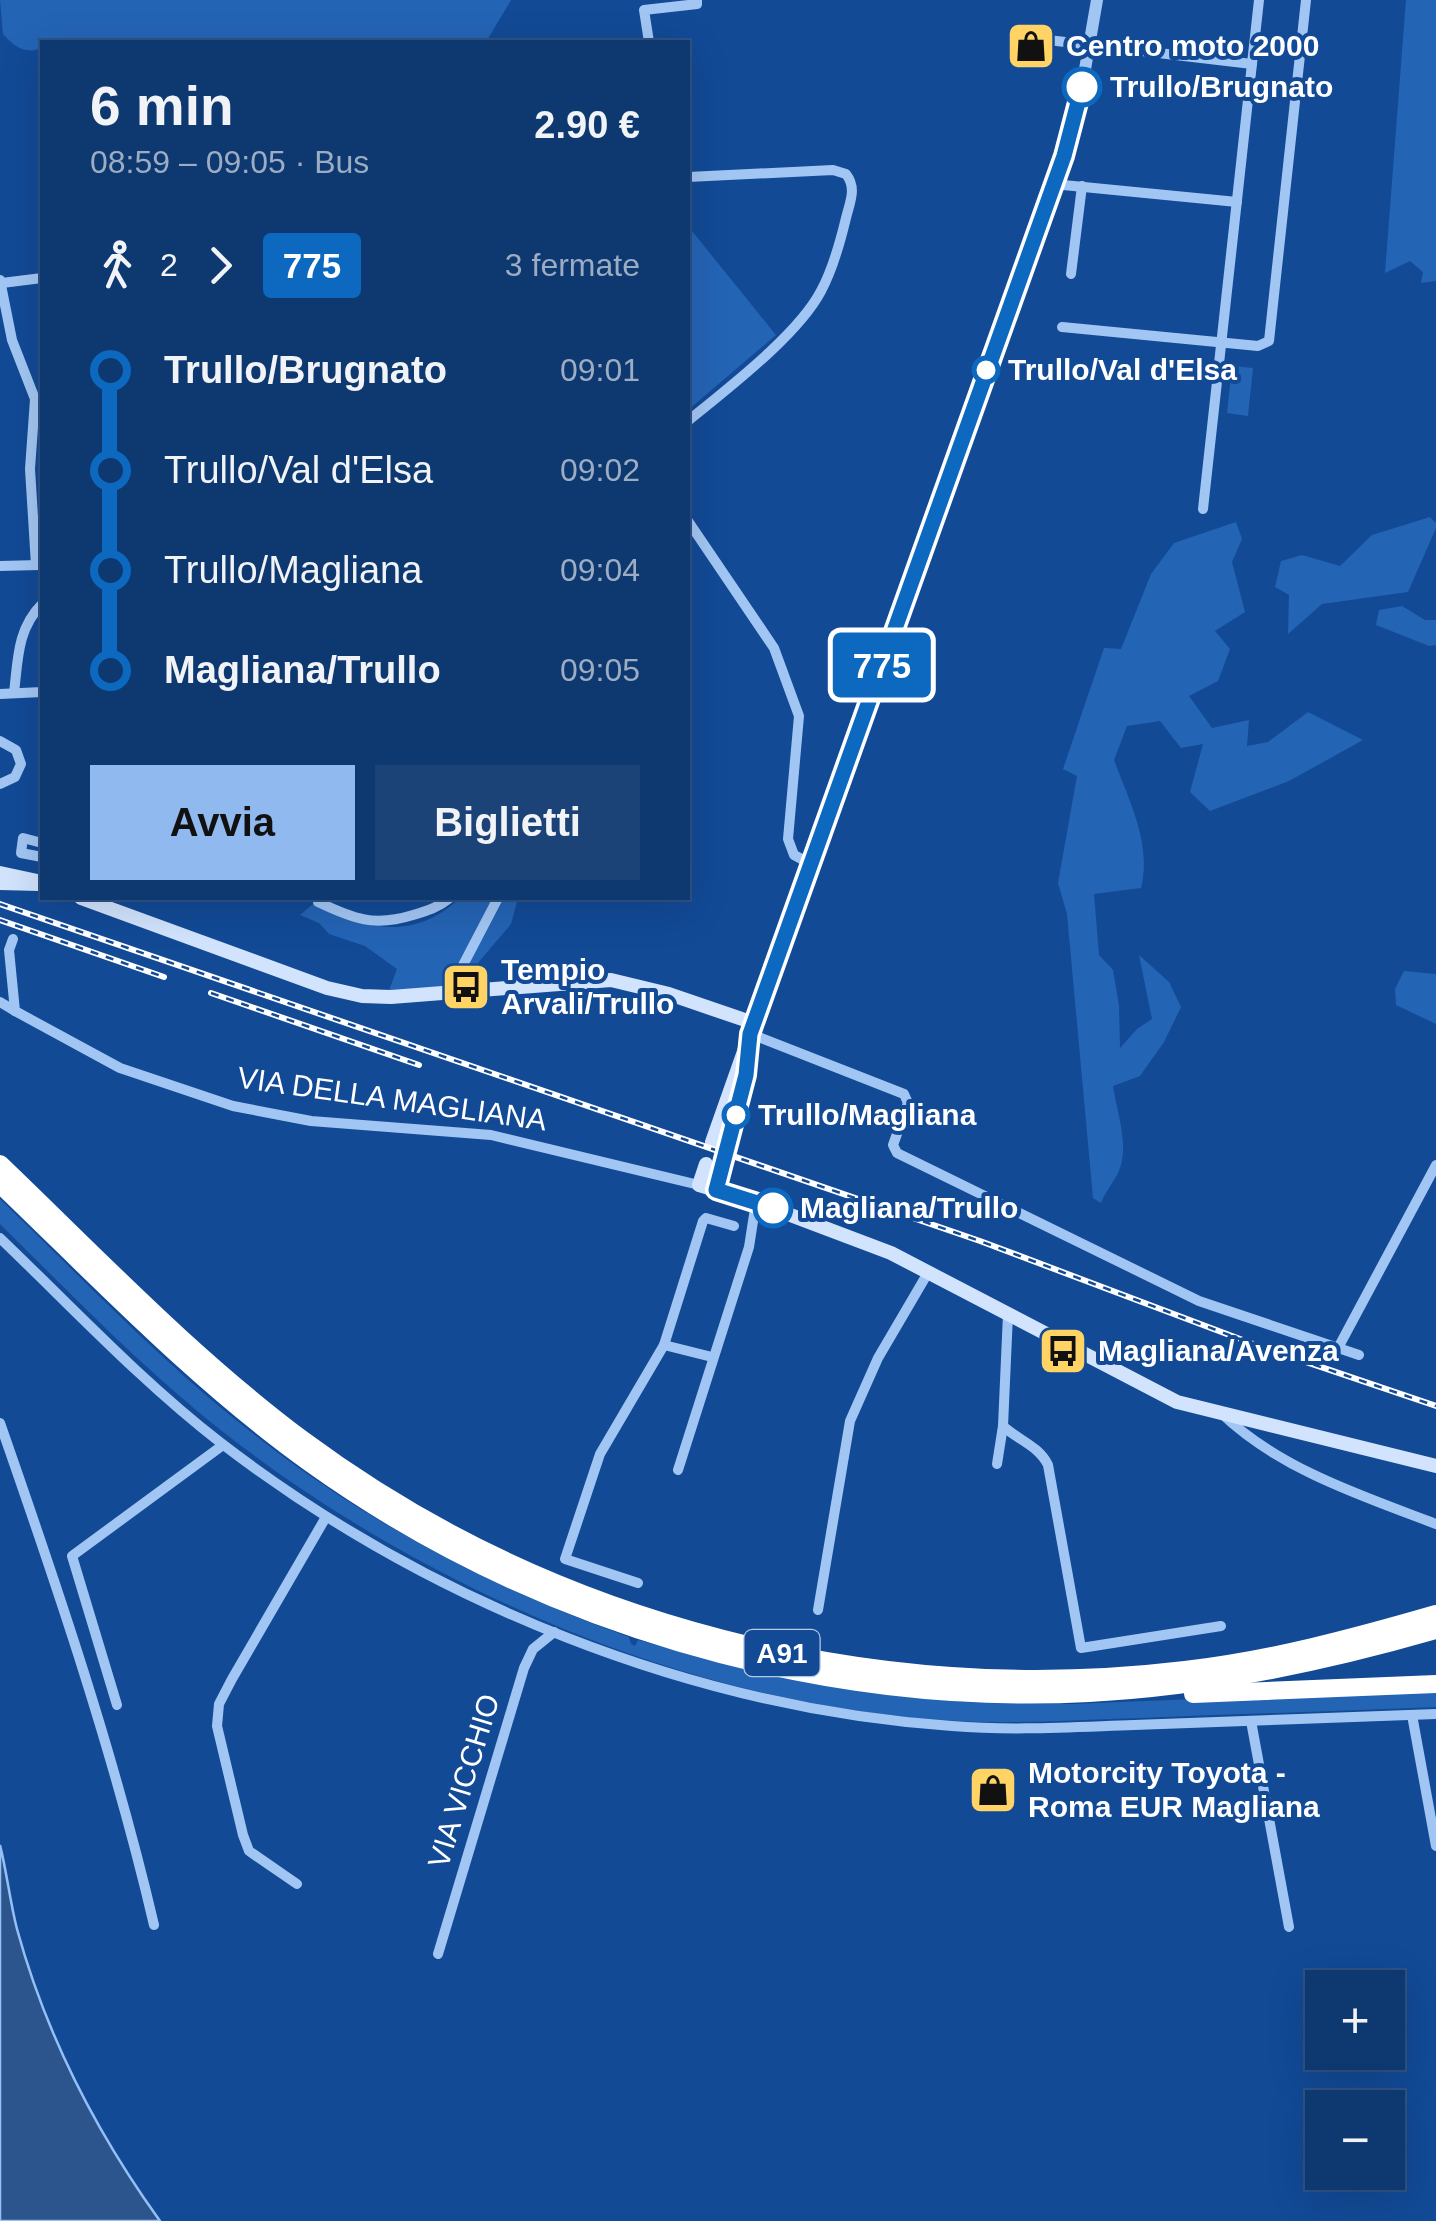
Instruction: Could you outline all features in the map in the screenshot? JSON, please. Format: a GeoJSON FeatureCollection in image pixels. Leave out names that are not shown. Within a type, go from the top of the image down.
{"type":"FeatureCollection","features":[{"type":"Feature","properties":{"kind":"highway","name":"A91"},"geometry":{"type":"LineString","coordinates":[[0,1164],[212,1367],[324,1454],[395,1501],[486,1550],[564,1586],[669,1624],[732,1642],[848,1665],[955,1676],[1056,1679],[1148,1674],[1242,1662],[1323,1646],[1436,1614]]}},
{"type":"Feature","properties":{"kind":"highway","name":"A91"},"geometry":{"type":"LineString","coordinates":[[0,1184],[182,1359],[255,1422],[369,1502],[494,1570],[584,1610],[650,1633],[777,1667],[875,1684],[954,1692],[1087,1693],[1190,1684],[1274,1671],[1436,1630]]}},
{"type":"Feature","properties":{"kind":"highway"},"geometry":{"type":"LineString","coordinates":[[1087,1693],[1144,1696],[1436,1684]]}},
{"type":"Feature","properties":{"kind":"main road"},"geometry":{"type":"LineString","coordinates":[[0,873],[40,882]]}},
{"type":"Feature","properties":{"kind":"main road"},"geometry":{"type":"LineString","coordinates":[[0,883],[40,882]]}},
{"type":"Feature","properties":{"kind":"main road"},"geometry":{"type":"LineString","coordinates":[[87,900],[338,990],[376,998],[611,980],[668,994],[752,1028]]}},
{"type":"Feature","properties":{"kind":"main road"},"geometry":{"type":"LineString","coordinates":[[712,1142],[752,1028]]}},
{"type":"Feature","properties":{"kind":"main road"},"geometry":{"type":"LineString","coordinates":[[728,1147],[746,1075],[752,1028]]}},
{"type":"Feature","properties":{"kind":"main road"},"geometry":{"type":"LineString","coordinates":[[699,1185],[714,1166],[716,1190]]}},
{"type":"Feature","properties":{"kind":"main road","name":"VIA DELLA MAGLIANA"},"geometry":{"type":"LineString","coordinates":[[699,1185],[868,1243],[930,1271],[1168,1399],[1436,1466]]}},
{"type":"Feature","properties":{"kind":"street"},"geometry":{"type":"LineString","coordinates":[[649,40],[644,10],[698,4],[697,0]]}},
{"type":"Feature","properties":{"kind":"street"},"geometry":{"type":"LineString","coordinates":[[1097,0],[1073,126],[1054,184],[752,1028],[904,1094],[908,1103],[894,1145],[897,1154],[1199,1301],[1358,1354]]}},
{"type":"Feature","properties":{"kind":"street"},"geometry":{"type":"LineString","coordinates":[[1203,509],[1259,0]]}},
{"type":"Feature","properties":{"kind":"street"},"geometry":{"type":"LineString","coordinates":[[1062,327],[1258,346],[1270,340],[1306,0]]}},
{"type":"Feature","properties":{"kind":"street"},"geometry":{"type":"LineString","coordinates":[[1048,40],[1252,64]]}},
{"type":"Feature","properties":{"kind":"street"},"geometry":{"type":"LineString","coordinates":[[690,177],[833,170],[844,172],[853,190],[836,255],[812,306],[747,370],[690,418]]}},
{"type":"Feature","properties":{"kind":"street"},"geometry":{"type":"LineString","coordinates":[[1054,184],[1238,202]]}},
{"type":"Feature","properties":{"kind":"street"},"geometry":{"type":"LineString","coordinates":[[1071,274],[1082,186]]}},
{"type":"Feature","properties":{"kind":"street"},"geometry":{"type":"LineString","coordinates":[[0,566],[39,565],[30,469],[36,406],[12,340],[1,282],[40,278]]}},
{"type":"Feature","properties":{"kind":"street"},"geometry":{"type":"LineString","coordinates":[[690,524],[774,648],[799,716],[788,839],[797,858],[811,864]]}},
{"type":"Feature","properties":{"kind":"street"},"geometry":{"type":"LineString","coordinates":[[14,694],[22,635],[40,606]]}},
{"type":"Feature","properties":{"kind":"street"},"geometry":{"type":"LineString","coordinates":[[0,694],[40,692]]}},
{"type":"Feature","properties":{"kind":"street"},"geometry":{"type":"LineString","coordinates":[[0,741],[16,750],[21,764],[15,776],[0,784]]}},
{"type":"Feature","properties":{"kind":"street"},"geometry":{"type":"LineString","coordinates":[[40,842],[23,838],[20,853],[40,857]]}},
{"type":"Feature","properties":{"kind":"street"},"geometry":{"type":"LineString","coordinates":[[318,902],[348,916],[383,924],[447,900]]}},
{"type":"Feature","properties":{"kind":"street"},"geometry":{"type":"LineString","coordinates":[[448,992],[497,900]]}},
{"type":"Feature","properties":{"kind":"street"},"geometry":{"type":"LineString","coordinates":[[13,940],[9,950],[15,1011]]}},
{"type":"Feature","properties":{"kind":"street","name":"VIA DELLA MAGLIANA"},"geometry":{"type":"LineString","coordinates":[[0,1002],[120,1068],[253,1111],[311,1121],[491,1134],[699,1185]]}},
{"type":"Feature","properties":{"kind":"street"},"geometry":{"type":"LineString","coordinates":[[1338,1348],[1436,1166]]}},
{"type":"Feature","properties":{"kind":"street"},"geometry":{"type":"LineString","coordinates":[[678,1470],[748,1247],[756,1202]]}},
{"type":"Feature","properties":{"kind":"street"},"geometry":{"type":"LineString","coordinates":[[638,1582],[565,1559],[600,1454],[664,1345],[702,1221],[706,1218],[734,1226]]}},
{"type":"Feature","properties":{"kind":"street"},"geometry":{"type":"LineString","coordinates":[[0,1238],[123,1356],[223,1444],[326,1517],[441,1581],[600,1652],[696,1681],[801,1705],[893,1720],[995,1728],[1436,1714]]}},
{"type":"Feature","properties":{"kind":"street"},"geometry":{"type":"LineString","coordinates":[[818,1610],[850,1420],[878,1358],[930,1271]]}},
{"type":"Feature","properties":{"kind":"street"},"geometry":{"type":"LineString","coordinates":[[997,1464],[1003,1426],[1008,1314]]}},
{"type":"Feature","properties":{"kind":"street"},"geometry":{"type":"LineString","coordinates":[[664,1345],[712,1357]]}},
{"type":"Feature","properties":{"kind":"street","name":"VIA DELLA MAGLIANA"},"geometry":{"type":"LineString","coordinates":[[1220,1413],[1244,1435],[1288,1461],[1436,1524]]}},
{"type":"Feature","properties":{"kind":"street"},"geometry":{"type":"LineString","coordinates":[[0,1423],[74,1637],[136,1845],[154,1925]]}},
{"type":"Feature","properties":{"kind":"street"},"geometry":{"type":"LineString","coordinates":[[1003,1426],[1038,1450],[1048,1465],[1081,1648],[1220,1626]]}},
{"type":"Feature","properties":{"kind":"street"},"geometry":{"type":"LineString","coordinates":[[117,1705],[72,1556],[223,1444]]}},
{"type":"Feature","properties":{"kind":"street"},"geometry":{"type":"LineString","coordinates":[[298,1884],[249,1852],[231,1792],[218,1726],[220,1704],[326,1517]]}},
{"type":"Feature","properties":{"kind":"street","name":"VIA VICCHIO"},"geometry":{"type":"LineString","coordinates":[[438,1954],[524,1668],[538,1644],[554,1632]]}},
{"type":"Feature","properties":{"kind":"street"},"geometry":{"type":"LineString","coordinates":[[1412,1715],[1436,1846]]}},
{"type":"Feature","properties":{"kind":"street"},"geometry":{"type":"LineString","coordinates":[[1250,1721],[1289,1927]]}},
{"type":"Feature","properties":{"kind":"shaded area"},"geometry":{"type":"Polygon","coordinates":[[[0,0],[511,0],[487,40],[40,40],[40,48],[25,50],[3,34],[0,0]]]}},
{"type":"Feature","properties":{"kind":"shaded area"},"geometry":{"type":"Polygon","coordinates":[[[1406,0],[1436,0],[1436,281],[1421,283],[1423,272],[1410,261],[1385,273],[1406,0]]]}},
{"type":"Feature","properties":{"kind":"shaded area"},"geometry":{"type":"Polygon","coordinates":[[[690,228],[776,335],[690,408],[690,228]]]}},
{"type":"Feature","properties":{"kind":"shaded area"},"geometry":{"type":"Polygon","coordinates":[[[1232,366],[1253,368],[1248,416],[1227,413],[1232,366]]]}},
{"type":"Feature","properties":{"kind":"shaded area"},"geometry":{"type":"Polygon","coordinates":[[[1430,517],[1436,528],[1408,592],[1322,604],[1288,634],[1289,595],[1275,587],[1281,561],[1302,555],[1340,566],[1372,535],[1430,517]]]}},
{"type":"Feature","properties":{"kind":"shaded area"},"geometry":{"type":"Polygon","coordinates":[[[1236,522],[1242,539],[1232,562],[1245,612],[1215,631],[1230,649],[1218,681],[1189,696],[1212,728],[1249,720],[1247,746],[1268,742],[1308,712],[1363,740],[1289,781],[1210,811],[1190,792],[1203,744],[1181,748],[1160,721],[1127,726],[1114,760],[1141,839],[1141,888],[1094,894],[1099,955],[1113,970],[1120,1048],[1152,1019],[1139,955],[1169,982],[1181,1007],[1164,1042],[1140,1076],[1113,1086],[1123,1154],[1117,1175],[1101,1203],[1093,1198],[1067,914],[1058,883],[1077,776],[1063,769],[1104,648],[1121,649],[1151,574],[1174,543],[1236,522]]]}},
{"type":"Feature","properties":{"kind":"shaded area"},"geometry":{"type":"Polygon","coordinates":[[[1402,606],[1425,620],[1436,620],[1436,645],[1429,646],[1376,625],[1379,610],[1402,606]]]}},
{"type":"Feature","properties":{"kind":"shaded area"},"geometry":{"type":"Polygon","coordinates":[[[457,900],[517,900],[511,924],[460,984],[388,993],[397,969],[365,946],[329,934],[319,923],[300,915],[313,904],[351,920],[388,927],[424,921],[457,900]]]}},
{"type":"Feature","properties":{"kind":"shaded area"},"geometry":{"type":"Polygon","coordinates":[[[1404,971],[1436,974],[1436,1024],[1396,1005],[1395,989],[1404,971]]]}},
{"type":"Feature","properties":{"kind":"shaded area"},"geometry":{"type":"Polygon","coordinates":[[[0,1199],[189,1380],[299,1468],[435,1552],[530,1598],[629,1637],[635,1646],[638,1640],[793,1680],[862,1692],[963,1702],[1073,1704],[1436,1689],[1436,1707],[1042,1722],[942,1720],[847,1709],[752,1690],[657,1663],[474,1589],[388,1543],[305,1491],[197,1411],[110,1333],[0,1224],[0,1199]]]}},
{"type":"Feature","properties":{"kind":"shaded area"},"geometry":{"type":"Polygon","coordinates":[[[0,1845],[17,1929],[58,2045],[94,2117],[160,2221],[0,2221],[0,1845]]]}},
{"type":"Feature","properties":{"kind":"railway"},"geometry":{"type":"LineString","coordinates":[[0,904],[980,1241],[1256,1345],[1436,1406]]}},
{"type":"Feature","properties":{"kind":"railway"},"geometry":{"type":"LineString","coordinates":[[0,920],[164,977]]}},
{"type":"Feature","properties":{"kind":"railway"},"geometry":{"type":"LineString","coordinates":[[211,993],[419,1065]]}},
{"type":"Feature","properties":{"kind":"bus line","name":"775"},"geometry":{"type":"LineString","coordinates":[[773,1208],[716,1190],[746,1075],[750,1034],[1064,156],[1082,87]]}},
{"type":"Feature","properties":{"kind":"place","name":"Centro moto 2000"},"geometry":{"type":"Point","coordinates":[1031,46]}},
{"type":"Feature","properties":{"kind":"place","name":"Trullo/Brugnato"},"geometry":{"type":"Point","coordinates":[1082,87]}},
{"type":"Feature","properties":{"kind":"place","name":"Trullo/Val d'Elsa"},"geometry":{"type":"Point","coordinates":[986,370]}},
{"type":"Feature","properties":{"kind":"place","name":"Tempio Arvali/Trullo"},"geometry":{"type":"Point","coordinates":[466,987]}},
{"type":"Feature","properties":{"kind":"place","name":"Trullo/Magliana"},"geometry":{"type":"Point","coordinates":[736,1115]}},
{"type":"Feature","properties":{"kind":"place","name":"Magliana/Trullo"},"geometry":{"type":"Point","coordinates":[773,1208]}},
{"type":"Feature","properties":{"kind":"place","name":"Magliana/Avenza"},"geometry":{"type":"Point","coordinates":[1063,1351]}},
{"type":"Feature","properties":{"kind":"place","name":"Motorcity Toyota - Roma EUR Magliana"},"geometry":{"type":"Point","coordinates":[993,1790]}}]}
